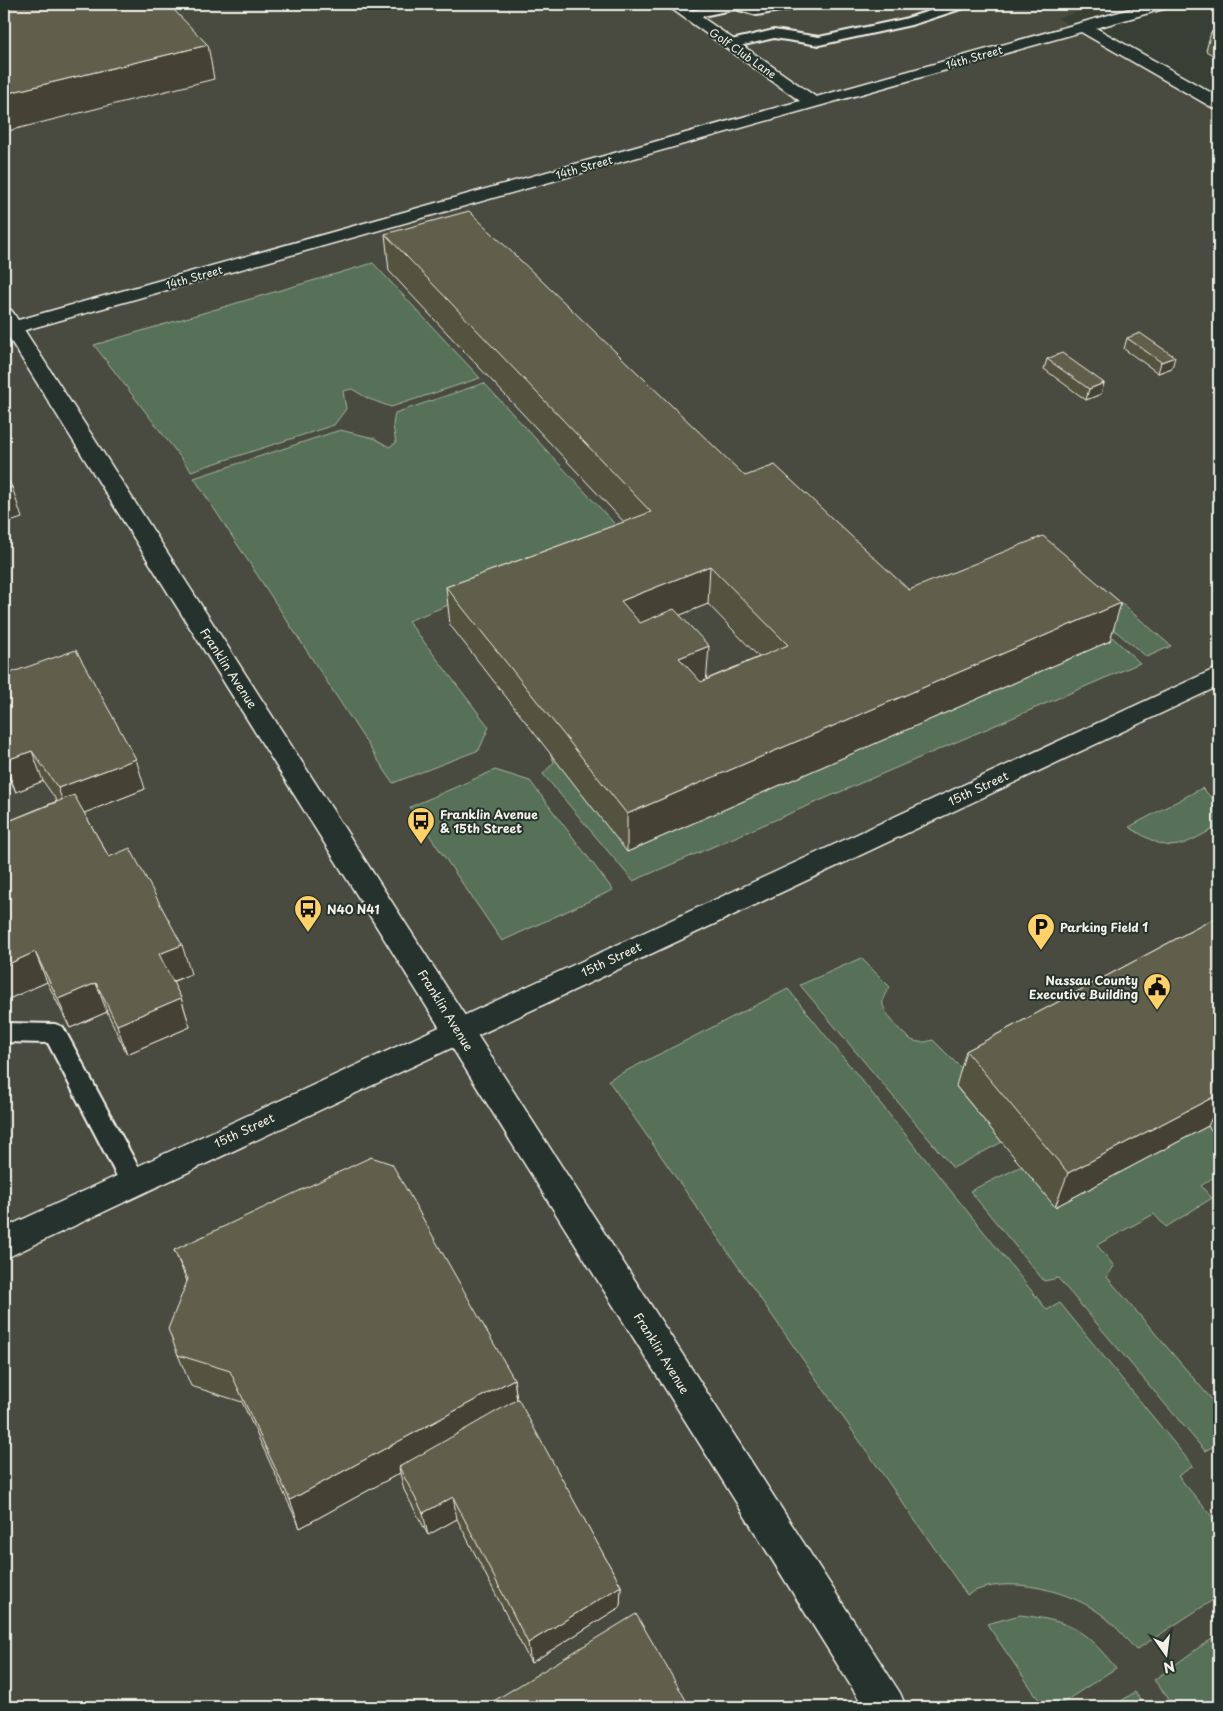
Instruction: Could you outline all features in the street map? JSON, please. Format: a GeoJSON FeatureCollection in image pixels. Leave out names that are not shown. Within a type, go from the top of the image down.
{"type":"FeatureCollection","features":[{"type":"Feature","properties":{"kind":"street","name":"Golf Club Lane"},"geometry":{"type":"LineString","coordinates":[[673,4],[814,102]]}},
{"type":"Feature","properties":{"kind":"street","name":"14th Street"},"geometry":{"type":"LineString","coordinates":[[7,324],[1164,4]]}},
{"type":"Feature","properties":{"kind":"street"},"geometry":{"type":"LineString","coordinates":[[1083,27],[1219,104]]}},
{"type":"Feature","properties":{"kind":"street","name":"Franklin Avenue"},"geometry":{"type":"LineString","coordinates":[[7,324],[458,1030],[886,1707]]}},
{"type":"Feature","properties":{"kind":"street","name":"15th Street"},"geometry":{"type":"LineString","coordinates":[[4,1244],[458,1030],[1219,676]]}},
{"type":"Feature","properties":{"kind":"lane"},"geometry":{"type":"LineString","coordinates":[[689,15],[735,4],[757,10],[796,4]]}},
{"type":"Feature","properties":{"kind":"lane"},"geometry":{"type":"LineString","coordinates":[[731,44],[774,34],[819,41],[907,22],[963,4]]}},
{"type":"Feature","properties":{"kind":"lane"},"geometry":{"type":"LineString","coordinates":[[757,10],[774,34]]}},
{"type":"Feature","properties":{"kind":"lane"},"geometry":{"type":"LineString","coordinates":[[4,1033],[55,1034],[133,1182]]}},
{"type":"Feature","properties":{"kind":"shaded area"},"geometry":{"type":"Polygon","coordinates":[[[4,4],[1106,4],[1057,18],[1219,110],[1219,1707],[4,1707],[4,4]]]}},
{"type":"Feature","properties":{"kind":"green space"},"geometry":{"type":"Polygon","coordinates":[[[373,263],[480,378],[391,407],[369,399],[352,389],[343,391],[346,409],[334,425],[191,471],[94,345],[373,263]]]}},
{"type":"Feature","properties":{"kind":"green space"},"geometry":{"type":"Polygon","coordinates":[[[484,383],[625,535],[408,621],[489,727],[479,750],[393,783],[194,478],[340,430],[374,438],[389,447],[396,443],[393,425],[395,413],[484,383]]]}},
{"type":"Feature","properties":{"kind":"green space"},"geometry":{"type":"Polygon","coordinates":[[[1056,582],[1100,585],[1171,646],[1147,657],[1056,582]]]}},
{"type":"Feature","properties":{"kind":"green space"},"geometry":{"type":"Polygon","coordinates":[[[1111,636],[1140,663],[633,881],[543,774],[554,762],[550,753],[1111,636]]]}},
{"type":"Feature","properties":{"kind":"green space"},"geometry":{"type":"Polygon","coordinates":[[[495,770],[530,781],[613,890],[502,941],[410,807],[495,770]]]}},
{"type":"Feature","properties":{"kind":"green space"},"geometry":{"type":"Polygon","coordinates":[[[1202,788],[1219,805],[1219,826],[1193,840],[1174,846],[1165,845],[1155,842],[1129,827],[1202,788]]]}},
{"type":"Feature","properties":{"kind":"green space"},"geometry":{"type":"Polygon","coordinates":[[[861,958],[890,987],[884,998],[883,1005],[891,1020],[901,1031],[914,1041],[933,1040],[971,1078],[956,1087],[1002,1142],[953,1168],[800,985],[861,958]]]}},
{"type":"Feature","properties":{"kind":"green space"},"geometry":{"type":"Polygon","coordinates":[[[788,989],[1047,1310],[1060,1303],[1193,1466],[1178,1476],[1219,1525],[1219,1596],[1136,1650],[1115,1626],[1094,1609],[1059,1593],[1019,1585],[1000,1585],[982,1588],[967,1595],[608,1080],[788,989]]]}},
{"type":"Feature","properties":{"kind":"green space"},"geometry":{"type":"Polygon","coordinates":[[[1208,1126],[1219,1139],[1219,1173],[1201,1186],[1212,1198],[1166,1227],[1154,1214],[1097,1245],[1114,1266],[1107,1277],[1219,1408],[1219,1443],[1205,1451],[1058,1278],[1044,1281],[970,1191],[1022,1166],[1055,1206],[1208,1126]]]}},
{"type":"Feature","properties":{"kind":"green space"},"geometry":{"type":"Polygon","coordinates":[[[1020,1615],[1052,1620],[1075,1629],[1095,1644],[1116,1668],[1056,1707],[1044,1707],[987,1624],[1020,1615]]]}},
{"type":"Feature","properties":{"kind":"green space"},"geometry":{"type":"Polygon","coordinates":[[[1219,1633],[1219,1707],[1175,1707],[1154,1680],[1219,1633]]]}},
{"type":"Feature","properties":{"kind":"green space"},"geometry":{"type":"Polygon","coordinates":[[[1135,1692],[1146,1707],[1112,1707],[1135,1692]]]}},
{"type":"Feature","properties":{"kind":"building"},"geometry":{"type":"Polygon","coordinates":[[[4,4],[168,4],[208,45],[4,94],[4,4]]]}},
{"type":"Feature","properties":{"kind":"building"},"geometry":{"type":"Polygon","coordinates":[[[1219,30],[1219,37],[1211,32],[1219,30]]]}},
{"type":"Feature","properties":{"kind":"building"},"geometry":{"type":"Polygon","coordinates":[[[469,211],[745,476],[775,465],[909,590],[1043,536],[1121,603],[627,814],[446,587],[651,512],[385,234],[469,211]],[[710,566],[621,601],[640,623],[674,609],[709,646],[679,658],[701,682],[788,645],[710,566]]]}},
{"type":"Feature","properties":{"kind":"building"},"geometry":{"type":"Polygon","coordinates":[[[1140,333],[1175,357],[1161,362],[1127,338],[1140,333]]]}},
{"type":"Feature","properties":{"kind":"building"},"geometry":{"type":"Polygon","coordinates":[[[1062,353],[1104,383],[1089,389],[1047,359],[1062,353]]]}},
{"type":"Feature","properties":{"kind":"building"},"geometry":{"type":"Polygon","coordinates":[[[4,473],[12,487],[4,490],[4,473]]]}},
{"type":"Feature","properties":{"kind":"building"},"geometry":{"type":"Polygon","coordinates":[[[76,650],[136,759],[58,788],[32,751],[4,761],[4,675],[76,650]]]}},
{"type":"Feature","properties":{"kind":"building"},"geometry":{"type":"Polygon","coordinates":[[[74,795],[109,857],[130,848],[182,945],[159,954],[181,998],[117,1025],[96,983],[58,999],[35,952],[4,966],[4,823],[74,795]]]}},
{"type":"Feature","properties":{"kind":"building","name":"Nassau County Executive Building"},"geometry":{"type":"Polygon","coordinates":[[[1219,916],[1219,1094],[1068,1173],[966,1051],[1219,916]]]}},
{"type":"Feature","properties":{"kind":"building"},"geometry":{"type":"Polygon","coordinates":[[[371,1157],[392,1164],[514,1379],[290,1500],[230,1371],[178,1355],[168,1329],[188,1279],[174,1250],[371,1157]]]}},
{"type":"Feature","properties":{"kind":"building"},"geometry":{"type":"Polygon","coordinates":[[[518,1399],[621,1586],[528,1643],[453,1497],[423,1513],[399,1467],[518,1399]]]}},
{"type":"Feature","properties":{"kind":"building"},"geometry":{"type":"Polygon","coordinates":[[[636,1614],[690,1707],[484,1707],[636,1614]]]}},
{"type":"Feature","properties":{"kind":"place","name":"Franklin Avenue & 15th Street"},"geometry":{"type":"Point","coordinates":[421,845]}},
{"type":"Feature","properties":{"kind":"place","name":"N40 N41"},"geometry":{"type":"Point","coordinates":[308,933]}},
{"type":"Feature","properties":{"kind":"place","name":"Parking Field 1"},"geometry":{"type":"Point","coordinates":[1041,951]}},
{"type":"Feature","properties":{"kind":"place","name":"Nassau County Executive Building"},"geometry":{"type":"Point","coordinates":[1157,1011]}}]}
